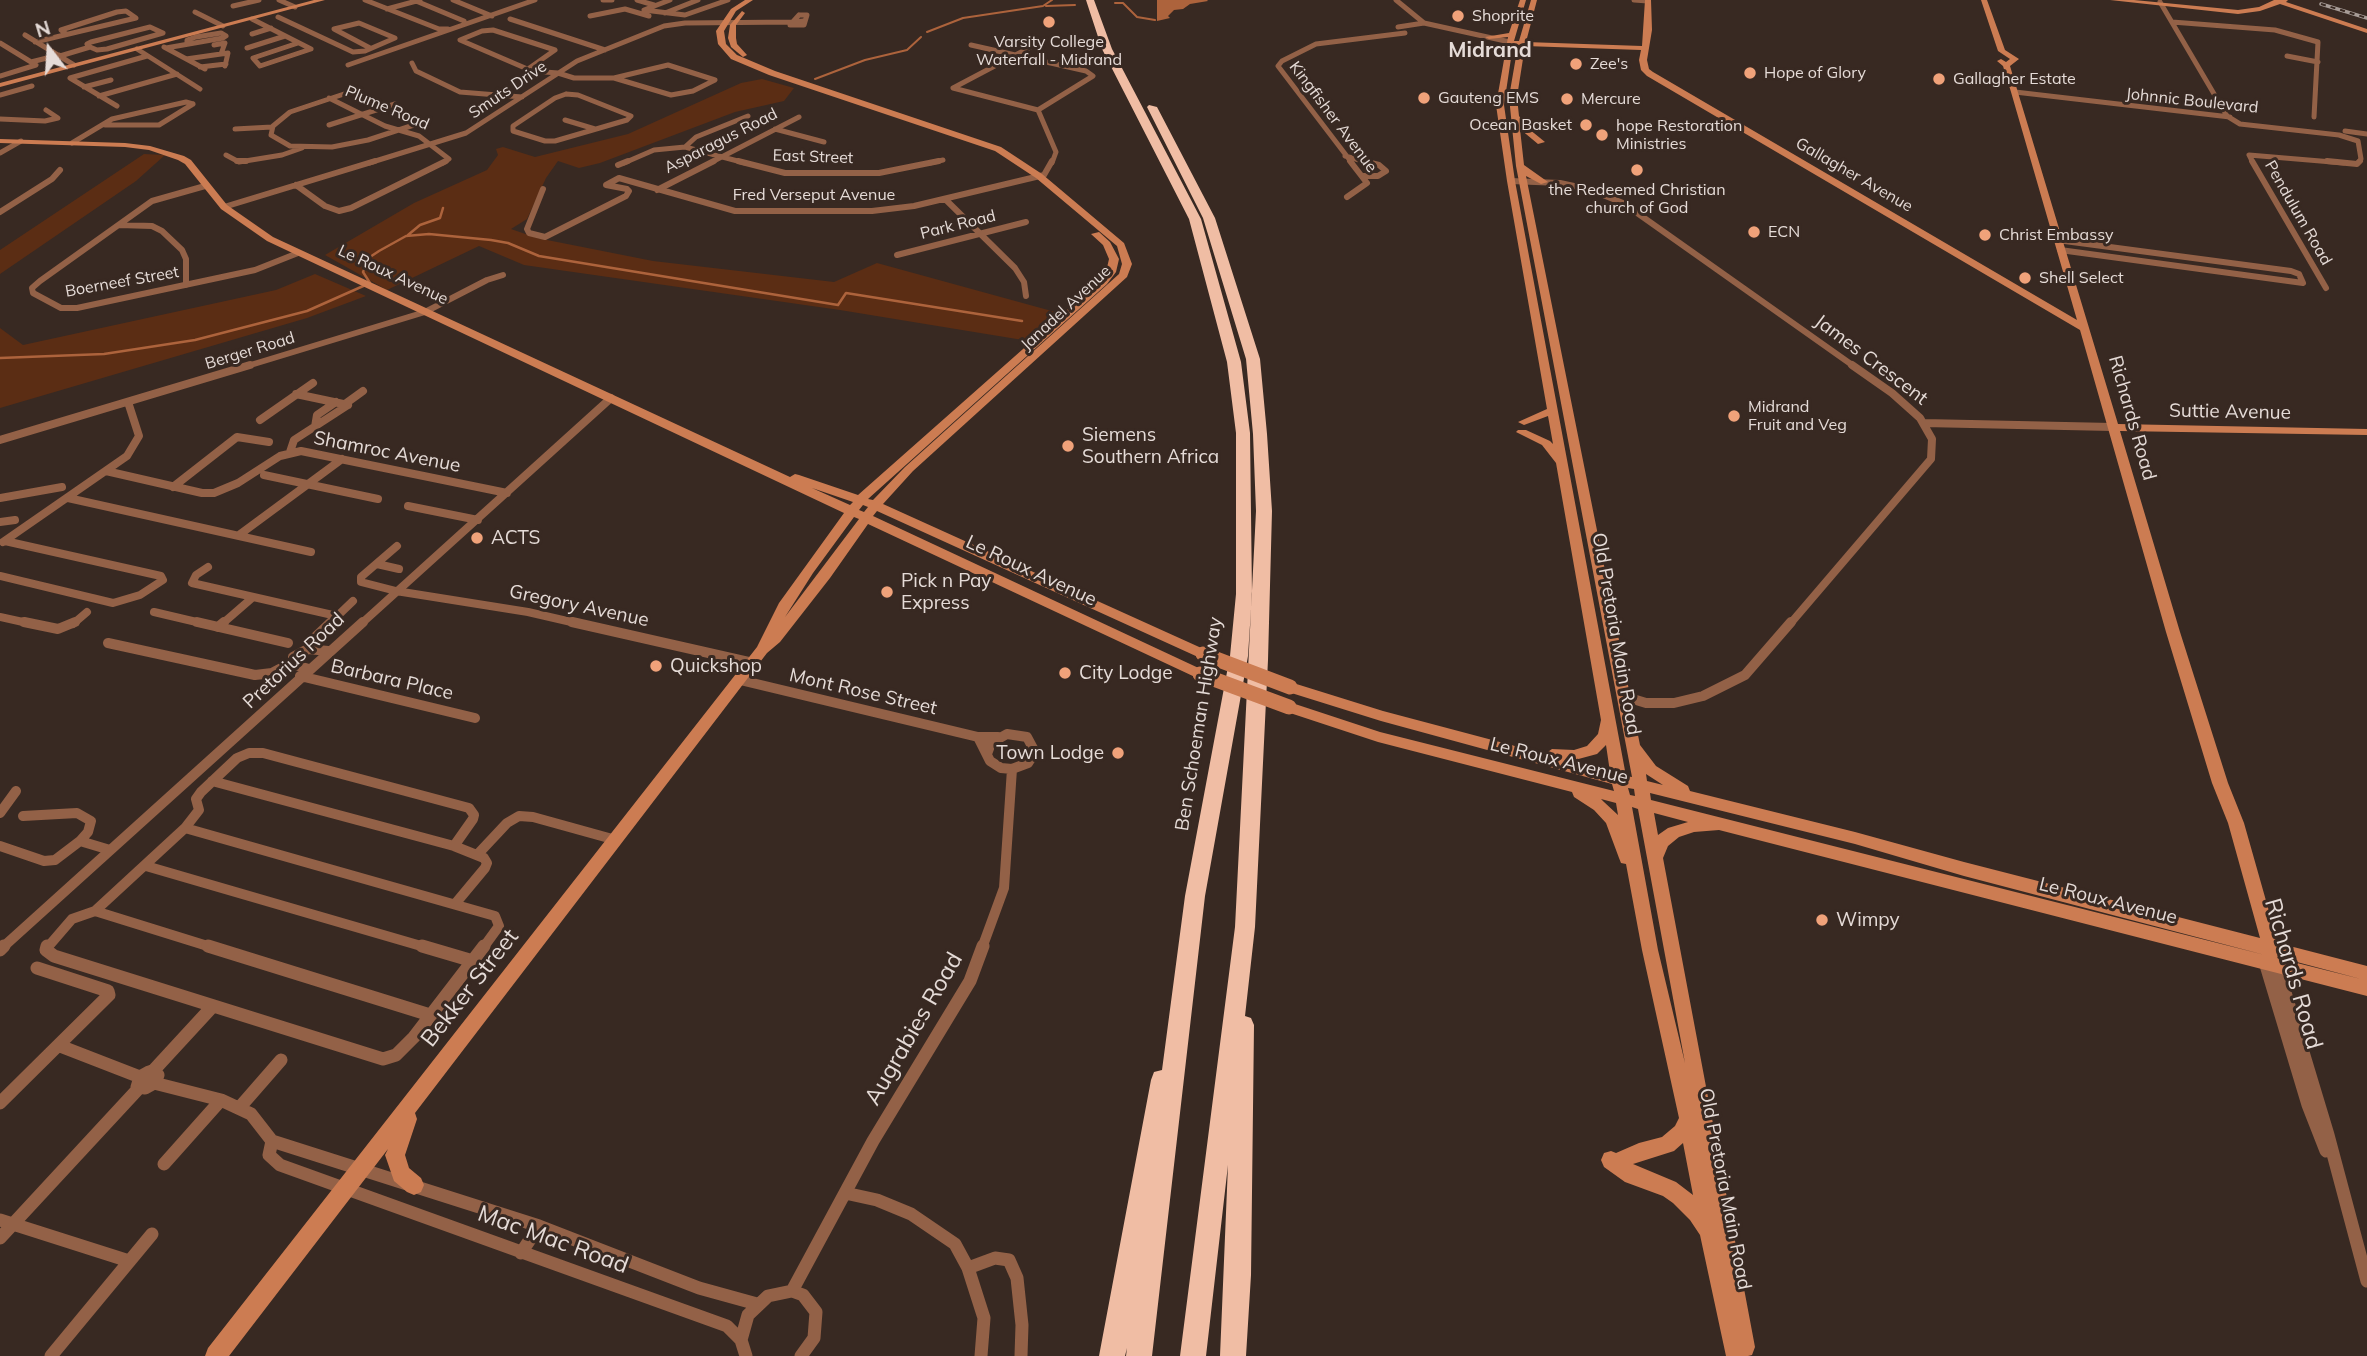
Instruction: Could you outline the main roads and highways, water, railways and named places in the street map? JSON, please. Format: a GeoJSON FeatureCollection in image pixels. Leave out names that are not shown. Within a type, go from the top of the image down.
{"type":"FeatureCollection","features":[{"type":"Feature","properties":{"kind":"highway","name":"Ben Schoeman Highway"},"geometry":{"type":"LineString","coordinates":[[1090,0],[1107,49],[1195,219],[1215,284],[1234,362],[1243,433],[1244,594],[1239,656],[1195,896],[1139,1356]]}},
{"type":"Feature","properties":{"kind":"highway"},"geometry":{"type":"LineString","coordinates":[[1101,0],[1119,48],[1209,218],[1253,359],[1261,434],[1264,511],[1245,927],[1238,1275],[1233,1356]]}},
{"type":"Feature","properties":{"kind":"highway"},"geometry":{"type":"LineString","coordinates":[[1112,1356],[1195,896]]}},
{"type":"Feature","properties":{"kind":"highway"},"geometry":{"type":"LineString","coordinates":[[1193,1356],[1245,927]]}},
{"type":"Feature","properties":{"kind":"main road"},"geometry":{"type":"LineString","coordinates":[[0,85],[322,0]]}},
{"type":"Feature","properties":{"kind":"main road","name":"Janadel Avenue"},"geometry":{"type":"LineString","coordinates":[[750,0],[733,10],[724,23],[720,38],[725,49],[743,62],[979,142],[1033,175],[1121,245],[1128,264],[1124,275],[909,469],[875,505]]}},
{"type":"Feature","properties":{"kind":"main road","name":"Janadel Avenue"},"geometry":{"type":"LineString","coordinates":[[760,0],[742,12],[734,23],[732,38],[738,51],[772,73]]}},
{"type":"Feature","properties":{"kind":"main road","name":"Old Pretoria Main Road"},"geometry":{"type":"LineString","coordinates":[[1523,0],[1511,38],[1500,105],[1511,181],[1644,916],[1737,1356]]}},
{"type":"Feature","properties":{"kind":"main road","name":"Old Pretoria Main Road"},"geometry":{"type":"LineString","coordinates":[[1534,0],[1516,74],[1513,114],[1520,166],[1709,1137],[1745,1356]]}},
{"type":"Feature","properties":{"kind":"main road","name":"Richards Road"},"geometry":{"type":"LineString","coordinates":[[1984,0],[2015,92],[2112,427],[2220,783],[2219,794],[2226,822],[2268,954]]}},
{"type":"Feature","properties":{"kind":"main road"},"geometry":{"type":"LineString","coordinates":[[2113,0],[2225,8],[2242,7],[2264,0]]}},
{"type":"Feature","properties":{"kind":"main road"},"geometry":{"type":"LineString","coordinates":[[2139,0],[2221,12],[2292,12],[2339,21]]}},
{"type":"Feature","properties":{"kind":"main road"},"geometry":{"type":"LineString","coordinates":[[2292,0],[2299,6],[2367,31]]}},
{"type":"Feature","properties":{"kind":"main road"},"geometry":{"type":"LineString","coordinates":[[1610,47],[1632,51],[1643,60],[1648,30],[1648,1]]}},
{"type":"Feature","properties":{"kind":"main road"},"geometry":{"type":"LineString","coordinates":[[2225,8],[2251,1]]}},
{"type":"Feature","properties":{"kind":"main road"},"geometry":{"type":"LineString","coordinates":[[2250,12],[2279,1],[2339,21]]}},
{"type":"Feature","properties":{"kind":"main road"},"geometry":{"type":"LineString","coordinates":[[1489,37],[1511,38],[1522,44],[1549,46],[1646,48]]}},
{"type":"Feature","properties":{"kind":"main road"},"geometry":{"type":"LineString","coordinates":[[1520,54],[1549,46]]}},
{"type":"Feature","properties":{"kind":"main road","name":"Gallagher Avenue"},"geometry":{"type":"LineString","coordinates":[[1643,60],[1645,70],[1655,78],[2083,328]]}},
{"type":"Feature","properties":{"kind":"main road"},"geometry":{"type":"LineString","coordinates":[[1513,114],[1526,131],[1541,142]]}},
{"type":"Feature","properties":{"kind":"main road","name":"Le Roux Avenue"},"geometry":{"type":"LineString","coordinates":[[0,141],[139,146],[170,153],[188,162],[224,207],[270,239],[298,253],[1200,674],[1289,708],[1378,737],[1743,827],[1832,854],[2268,954],[2367,973]]}},
{"type":"Feature","properties":{"kind":"main road"},"geometry":{"type":"LineString","coordinates":[[1520,166],[1529,175],[1544,182]]}},
{"type":"Feature","properties":{"kind":"main road"},"geometry":{"type":"LineString","coordinates":[[1033,175],[1050,168]]}},
{"type":"Feature","properties":{"kind":"main road","name":"Janadel Avenue"},"geometry":{"type":"LineString","coordinates":[[861,499],[1009,365],[1092,295],[1111,272],[1114,259],[1107,244],[1033,175]]}},
{"type":"Feature","properties":{"kind":"main road"},"geometry":{"type":"LineString","coordinates":[[1552,411],[1523,427],[1546,443],[1560,461]]}},
{"type":"Feature","properties":{"kind":"main road","name":"Suttie Avenue"},"geometry":{"type":"LineString","coordinates":[[2112,427],[2367,432]]}},
{"type":"Feature","properties":{"kind":"main road","name":"Le Roux Avenue"},"geometry":{"type":"LineString","coordinates":[[776,474],[813,482],[861,499],[1203,654],[1290,687],[1381,716],[1488,745],[1855,838],[2132,913],[2268,954],[2367,988]]}},
{"type":"Feature","properties":{"kind":"main road","name":"Bekker Street"},"geometry":{"type":"LineString","coordinates":[[758,656],[784,606],[861,499]]}},
{"type":"Feature","properties":{"kind":"main road","name":"Bekker Street"},"geometry":{"type":"LineString","coordinates":[[216,1356],[758,656],[775,639],[825,575],[875,505]]}},
{"type":"Feature","properties":{"kind":"main road"},"geometry":{"type":"LineString","coordinates":[[1488,745],[1575,756],[1601,743],[1608,717]]}},
{"type":"Feature","properties":{"kind":"main road"},"geometry":{"type":"LineString","coordinates":[[1629,726],[1635,748],[1651,770],[1672,785],[1709,802]]}},
{"type":"Feature","properties":{"kind":"main road"},"geometry":{"type":"LineString","coordinates":[[1547,780],[1585,796],[1613,820],[1644,916]]}},
{"type":"Feature","properties":{"kind":"main road"},"geometry":{"type":"LineString","coordinates":[[1655,858],[1661,842],[1683,828],[1708,825],[1743,827]]}},
{"type":"Feature","properties":{"kind":"main road"},"geometry":{"type":"LineString","coordinates":[[414,1185],[401,1174],[395,1155],[399,1139],[419,1095]]}},
{"type":"Feature","properties":{"kind":"main road"},"geometry":{"type":"LineString","coordinates":[[1688,1118],[1682,1132],[1667,1145],[1615,1160],[1632,1175],[1669,1189],[1688,1202],[1710,1234]]}},
{"type":"Feature","properties":{"kind":"waterway"},"geometry":{"type":"LineString","coordinates":[[927,32],[963,18],[1043,6],[1052,0]]}},
{"type":"Feature","properties":{"kind":"waterway"},"geometry":{"type":"LineString","coordinates":[[1115,3],[1123,3],[1137,17],[1155,20]]}},
{"type":"Feature","properties":{"kind":"waterway"},"geometry":{"type":"LineString","coordinates":[[1046,6],[1075,5]]}},
{"type":"Feature","properties":{"kind":"waterway"},"geometry":{"type":"LineString","coordinates":[[815,79],[865,60],[907,50],[921,37]]}},
{"type":"Feature","properties":{"kind":"waterway"},"geometry":{"type":"LineString","coordinates":[[408,235],[420,225],[440,218],[443,208]]}},
{"type":"Feature","properties":{"kind":"waterway"},"geometry":{"type":"LineString","coordinates":[[0,358],[104,354],[195,340],[307,311],[370,283],[363,272],[370,257],[379,251],[406,236],[429,234],[491,240],[508,243],[539,256],[838,305],[846,293],[1022,321]]}},
{"type":"Feature","properties":{"kind":"railway"},"geometry":{"type":"LineString","coordinates":[[2321,4],[2367,18]]}},
{"type":"Feature","properties":{"kind":"place","name":"Shoprite"},"geometry":{"type":"Point","coordinates":[1458,16]}},
{"type":"Feature","properties":{"kind":"place","name":"Varsity College Waterfall - Midrand"},"geometry":{"type":"Point","coordinates":[1049,22]}},
{"type":"Feature","properties":{"kind":"place","name":"Zee's"},"geometry":{"type":"Point","coordinates":[1576,64]}},
{"type":"Feature","properties":{"kind":"place","name":"Hope of Glory"},"geometry":{"type":"Point","coordinates":[1750,73]}},
{"type":"Feature","properties":{"kind":"place","name":"Gallagher Estate"},"geometry":{"type":"Point","coordinates":[1939,79]}},
{"type":"Feature","properties":{"kind":"place","name":"Gauteng EMS"},"geometry":{"type":"Point","coordinates":[1424,98]}},
{"type":"Feature","properties":{"kind":"place","name":"Mercure"},"geometry":{"type":"Point","coordinates":[1567,99]}},
{"type":"Feature","properties":{"kind":"place","name":"Ocean Basket"},"geometry":{"type":"Point","coordinates":[1586,125]}},
{"type":"Feature","properties":{"kind":"place","name":"hope Restoration Ministries"},"geometry":{"type":"Point","coordinates":[1602,135]}},
{"type":"Feature","properties":{"kind":"place","name":"the Redeemed Christian church of God"},"geometry":{"type":"Point","coordinates":[1637,170]}},
{"type":"Feature","properties":{"kind":"place","name":"ECN"},"geometry":{"type":"Point","coordinates":[1754,232]}},
{"type":"Feature","properties":{"kind":"place","name":"Christ Embassy"},"geometry":{"type":"Point","coordinates":[1985,235]}},
{"type":"Feature","properties":{"kind":"place","name":"Shell Select"},"geometry":{"type":"Point","coordinates":[2025,278]}},
{"type":"Feature","properties":{"kind":"place","name":"Midrand Fruit and Veg"},"geometry":{"type":"Point","coordinates":[1734,416]}},
{"type":"Feature","properties":{"kind":"place","name":"Siemens Southern Africa"},"geometry":{"type":"Point","coordinates":[1068,446]}},
{"type":"Feature","properties":{"kind":"place","name":"ACTS"},"geometry":{"type":"Point","coordinates":[477,538]}},
{"type":"Feature","properties":{"kind":"place","name":"Pick n Pay Express"},"geometry":{"type":"Point","coordinates":[887,592]}},
{"type":"Feature","properties":{"kind":"place","name":"Quickshop"},"geometry":{"type":"Point","coordinates":[656,666]}},
{"type":"Feature","properties":{"kind":"place","name":"City Lodge"},"geometry":{"type":"Point","coordinates":[1065,673]}},
{"type":"Feature","properties":{"kind":"place","name":"Town Lodge"},"geometry":{"type":"Point","coordinates":[1118,753]}},
{"type":"Feature","properties":{"kind":"place","name":"Wimpy"},"geometry":{"type":"Point","coordinates":[1822,920]}},
{"type":"Feature","properties":{"kind":"district","name":"Midrand"},"geometry":{"type":"Point","coordinates":[1490,51]}}]}
